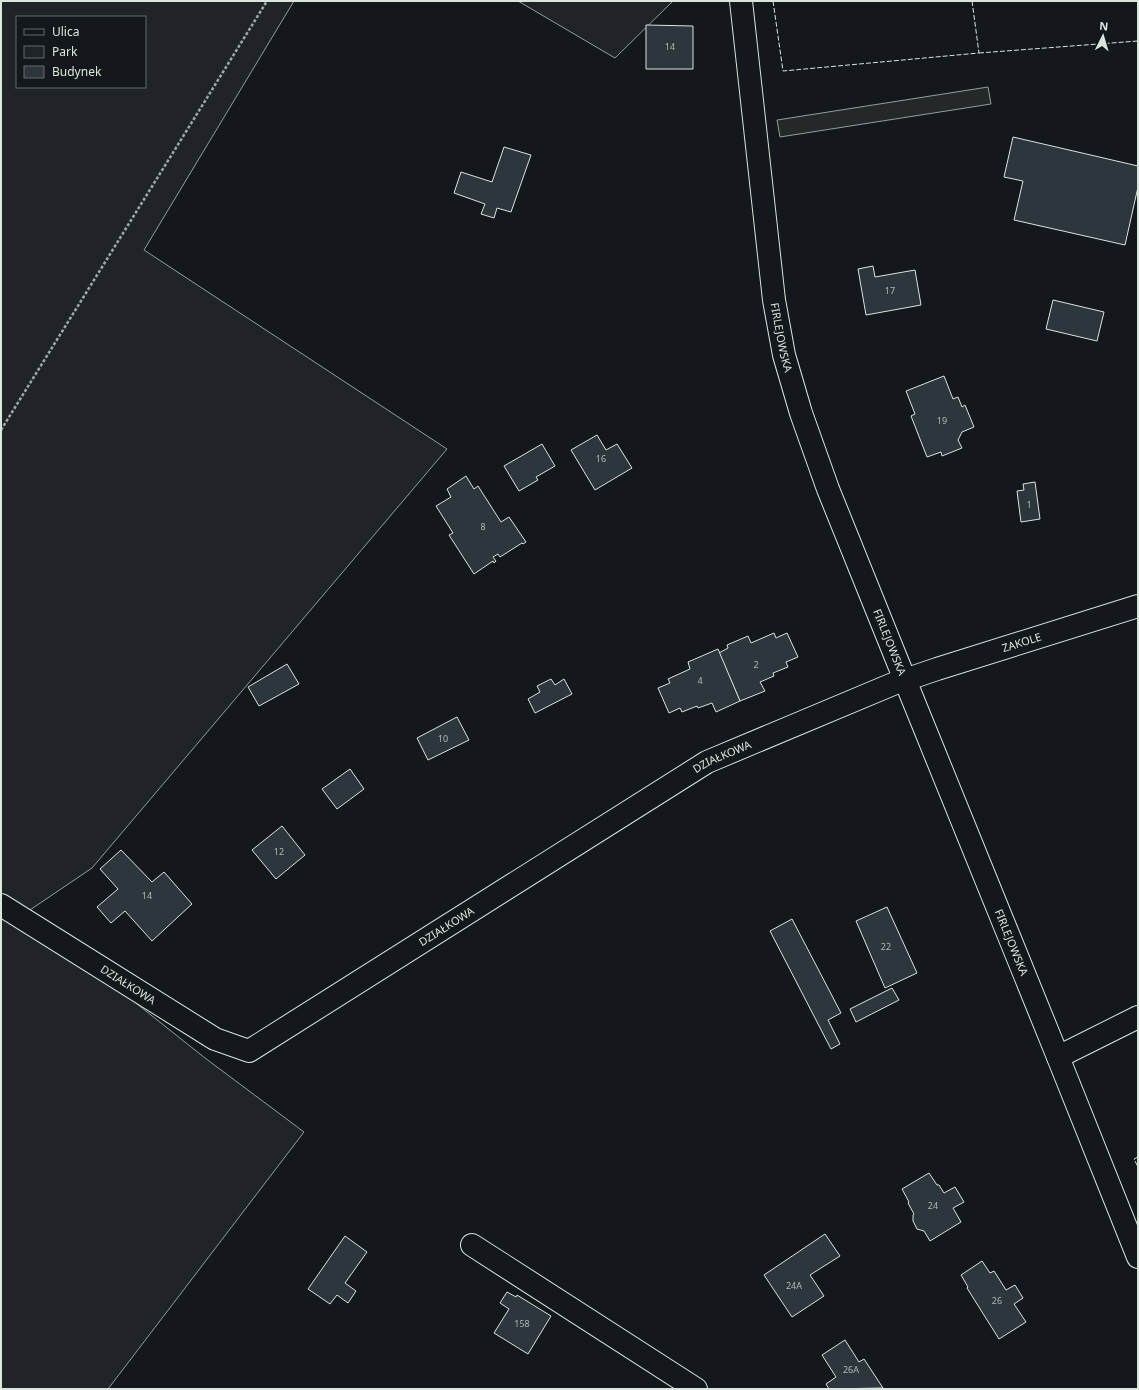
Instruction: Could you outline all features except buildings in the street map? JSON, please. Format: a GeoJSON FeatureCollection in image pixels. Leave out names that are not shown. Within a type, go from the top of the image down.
{"type":"FeatureCollection","features":[{"type":"Feature","properties":{"kind":"street","name":"FIRLEJOWSKA"},"geometry":{"type":"LineString","coordinates":[[741,1],[774,300],[784,355],[794,392],[810,441],[905,680],[1138,1257]]}},
{"type":"Feature","properties":{"kind":"street","name":"ZAKOLE"},"geometry":{"type":"LineString","coordinates":[[905,680],[1138,606]]}},
{"type":"Feature","properties":{"kind":"street","name":"DZIAŁKOWA"},"geometry":{"type":"LineString","coordinates":[[1,905],[215,1039],[249,1051],[707,762],[905,680]]}},
{"type":"Feature","properties":{"kind":"street"},"geometry":{"type":"LineString","coordinates":[[1058,1057],[1138,1017]]}},
{"type":"Feature","properties":{"kind":"street"},"geometry":{"type":"LineString","coordinates":[[472,1245],[696,1389]]}},
{"type":"Feature","properties":{"kind":"path"},"geometry":{"type":"LineString","coordinates":[[1,430],[266,1]]}},
{"type":"Feature","properties":{"kind":"green space"},"geometry":{"type":"Polygon","coordinates":[[[1,1],[294,1],[144,250],[447,449],[92,868],[24,914],[205,1058],[304,1132],[108,1389],[1,1389],[1,1]]]}},
{"type":"Feature","properties":{"kind":"green space"},"geometry":{"type":"Polygon","coordinates":[[[518,1],[673,1],[615,58],[518,1]]]}},
{"type":"Feature","properties":{"kind":"shaded area"},"geometry":{"type":"Polygon","coordinates":[[[988,87],[991,104],[780,137],[777,120],[988,87]]]}},
{"type":"Feature","properties":{"kind":"fence"},"geometry":{"type":"LineString","coordinates":[[773,1],[783,71],[979,53],[972,1]]}},
{"type":"Feature","properties":{"kind":"fence"},"geometry":{"type":"LineString","coordinates":[[979,53],[1138,41]]}},
{"type":"Feature","properties":{"kind":"fence"},"geometry":{"type":"LineString","coordinates":[[1138,1157],[1134,1159],[1138,1167]]}}]}
